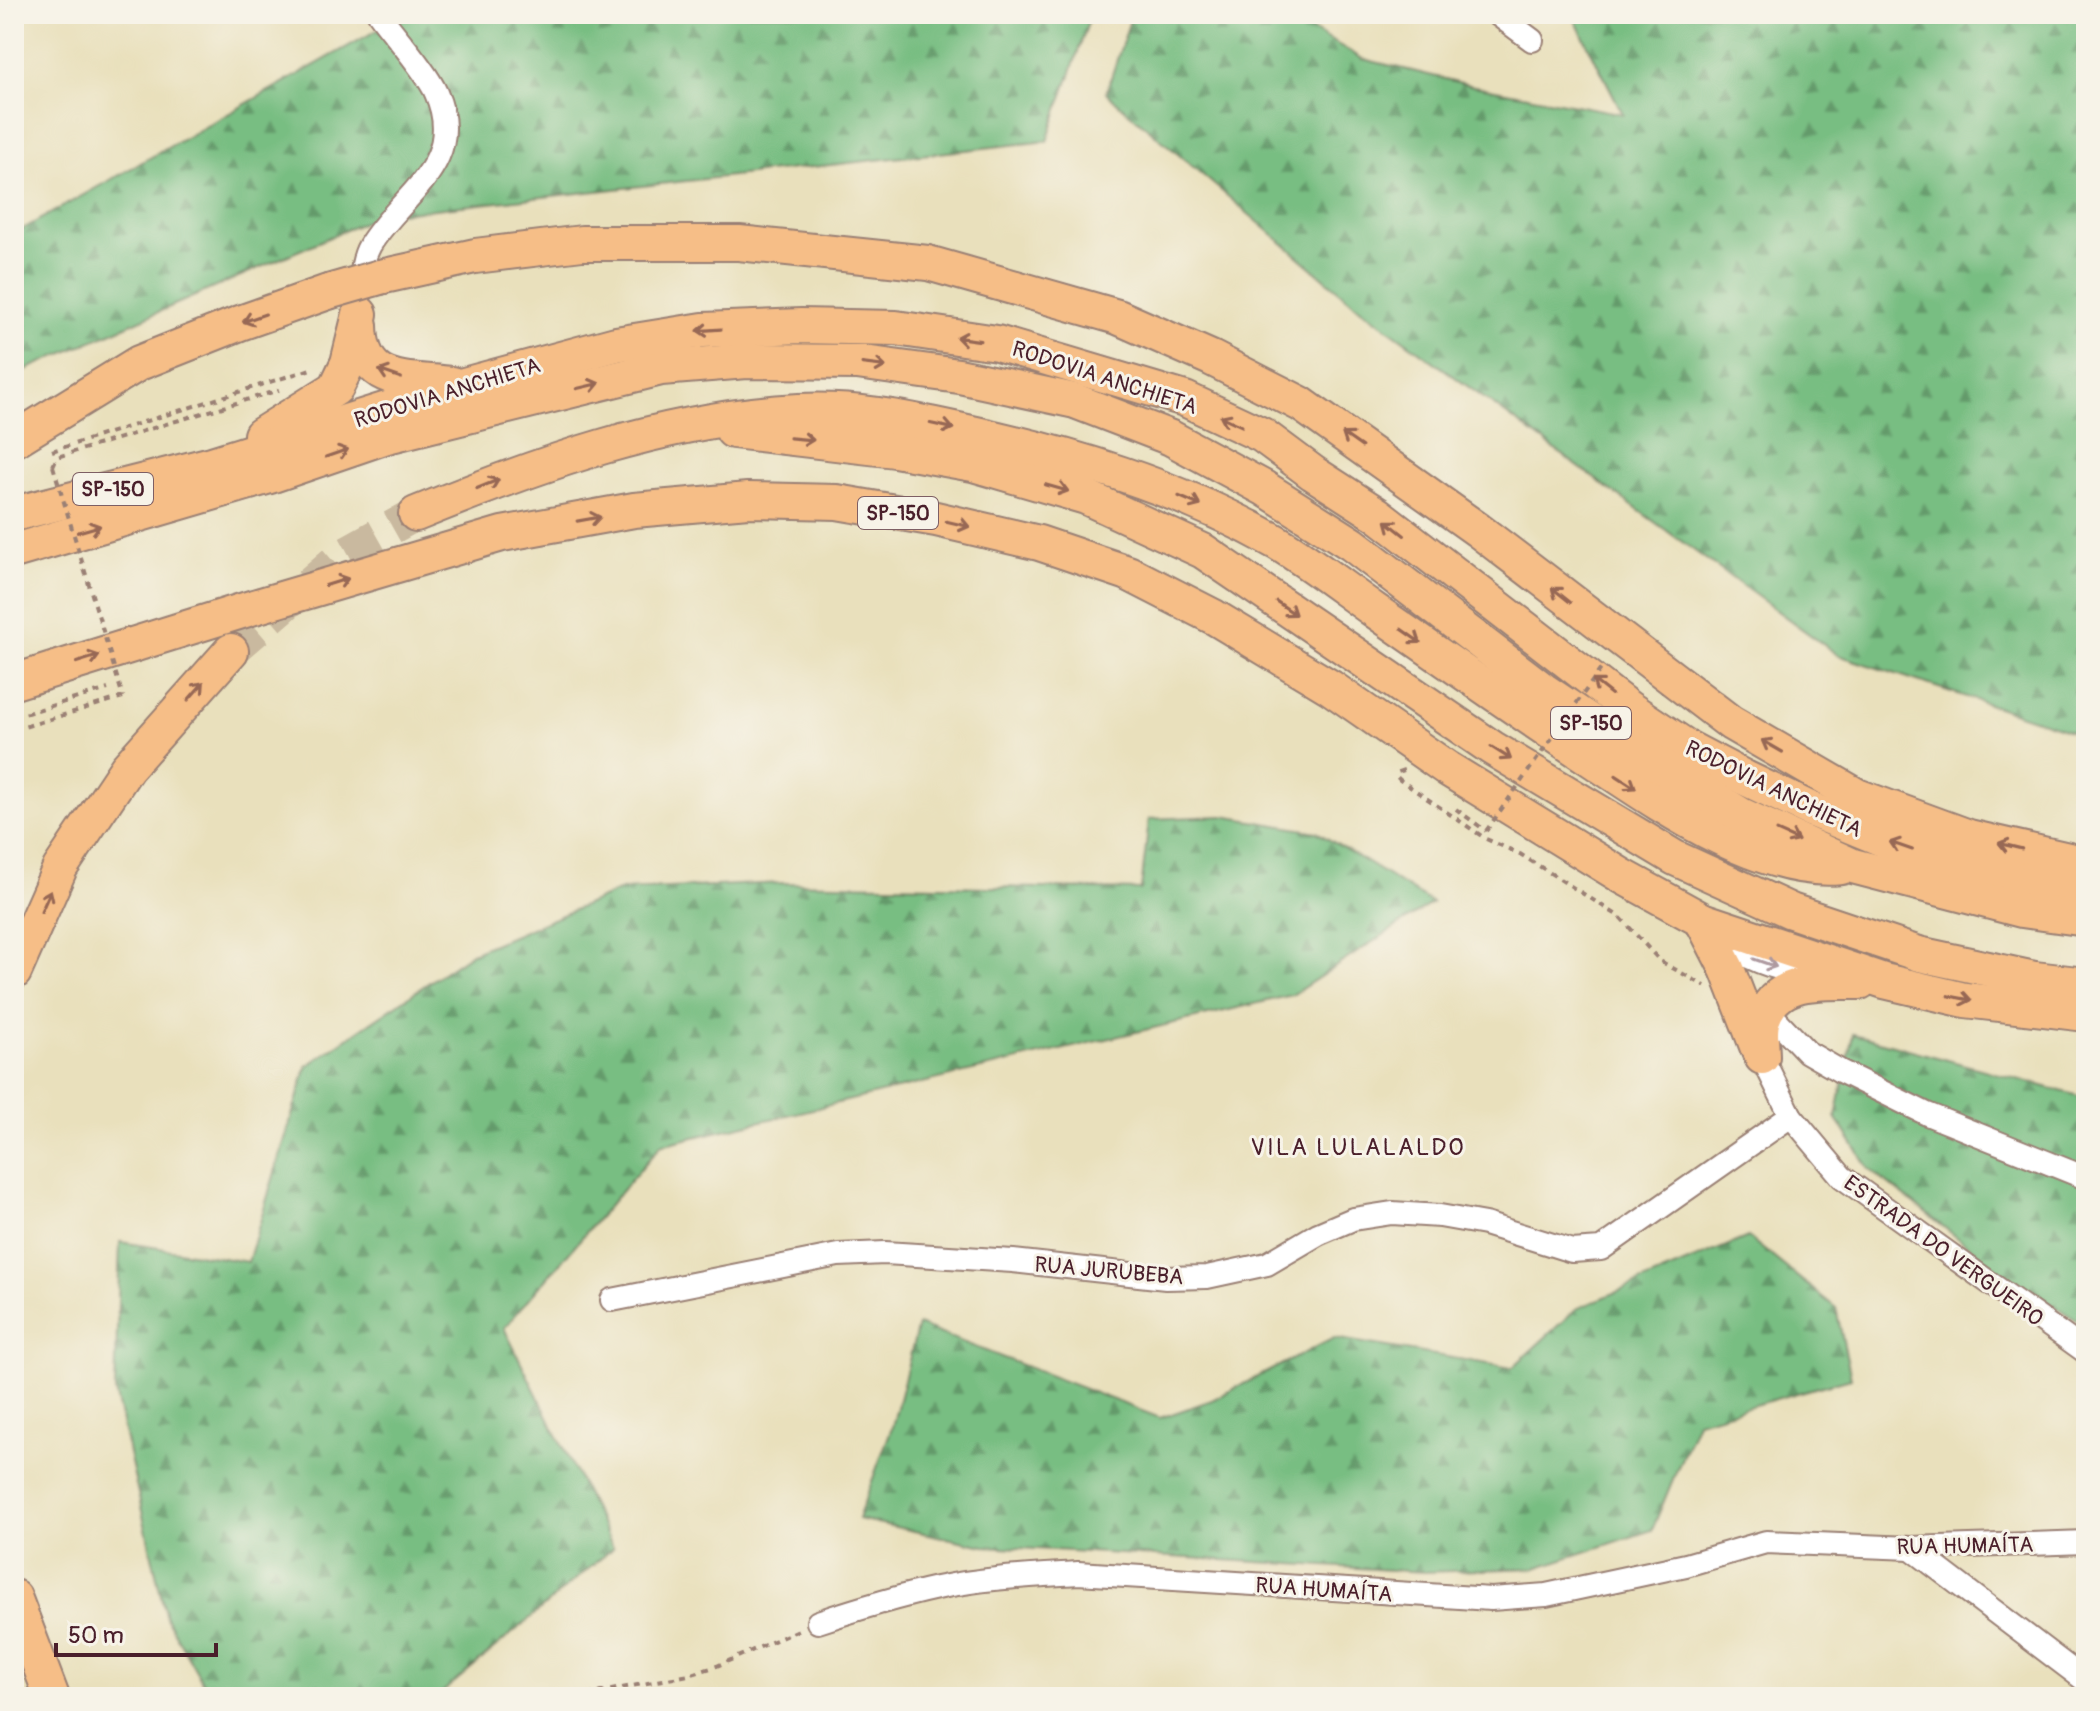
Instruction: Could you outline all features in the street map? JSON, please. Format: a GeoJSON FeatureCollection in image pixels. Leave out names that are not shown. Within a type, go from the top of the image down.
{"type":"FeatureCollection","features":[{"type":"Feature","properties":{"kind":"highway"},"geometry":{"type":"LineString","coordinates":[[29,447],[66,407],[139,363],[328,292],[475,256],[582,243],[739,243],[928,263],[1118,317],[1211,358],[1301,404],[1478,530],[1731,723],[1857,796],[1969,837],[2086,864]]}},
{"type":"Feature","properties":{"kind":"highway"},"geometry":{"type":"LineString","coordinates":[[360,314],[360,346],[372,366],[397,377],[464,385]]}},
{"type":"Feature","properties":{"kind":"highway"},"geometry":{"type":"LineString","coordinates":[[212,464],[336,388],[348,363],[360,314]]}},
{"type":"Feature","properties":{"kind":"highway","name":"RODOVIA ANCHIETA"},"geometry":{"type":"LineString","coordinates":[[14,514],[212,464],[464,385],[616,344],[703,330],[817,327],[896,328],[997,343],[1185,399],[1262,435],[1378,515],[1628,708],[1688,748],[1733,772],[1810,809],[1897,845],[1998,874],[2086,889]]}},
{"type":"Feature","properties":{"kind":"highway","name":"RODOVIA ANCHIETA"},"geometry":{"type":"LineString","coordinates":[[14,551],[270,476],[387,436],[661,368],[747,361],[857,362],[959,376],[1075,401],[1171,438],[1264,488],[1352,544],[1543,690],[1741,815],[1853,866],[2022,910],[2086,919]]}},
{"type":"Feature","properties":{"kind":"highway"},"geometry":{"type":"LineString","coordinates":[[416,514],[571,455],[698,422],[801,410],[859,412],[1022,443],[1118,471],[1199,504],[1279,544],[1555,735],[1635,788],[1725,840],[1791,866],[1853,866]]}},
{"type":"Feature","properties":{"kind":"highway"},"geometry":{"type":"LineString","coordinates":[[698,422],[761,436],[895,450],[973,464],[1086,497],[1203,551],[1492,748],[1675,858],[1791,911],[1919,954],[2035,979],[2086,985]]}},
{"type":"Feature","properties":{"kind":"highway","name":"SP-150"},"geometry":{"type":"LineString","coordinates":[[14,682],[502,534],[648,509],[748,500],[837,502],[936,519],[1039,543],[1128,573],[1214,617],[1304,671],[1448,769],[1622,876],[1702,920],[1884,981],[1965,1000],[2086,1014]]}},
{"type":"Feature","properties":{"kind":"highway"},"geometry":{"type":"LineString","coordinates":[[14,972],[60,868],[127,768],[231,651]]}},
{"type":"Feature","properties":{"kind":"highway"},"geometry":{"type":"LineString","coordinates":[[1702,920],[1727,969],[1754,1007],[1762,1057]]}},
{"type":"Feature","properties":{"kind":"highway"},"geometry":{"type":"LineString","coordinates":[[1754,1007],[1800,984],[1884,981]]}},
{"type":"Feature","properties":{"kind":"highway"},"geometry":{"type":"LineString","coordinates":[[14,1597],[52,1697]]}},
{"type":"Feature","properties":{"kind":"street"},"geometry":{"type":"LineString","coordinates":[[360,314],[362,266],[371,243],[431,172],[444,143],[444,118],[436,92],[379,14]]}},
{"type":"Feature","properties":{"kind":"street"},"geometry":{"type":"LineString","coordinates":[[1497,14],[1532,40]]}},
{"type":"Feature","properties":{"kind":"street"},"geometry":{"type":"LineString","coordinates":[[1754,1007],[1807,1052],[1840,1071],[1927,1114],[2086,1178]]}},
{"type":"Feature","properties":{"kind":"street","name":"ESTRADA DO VERGUEIRO"},"geometry":{"type":"LineString","coordinates":[[1762,1057],[1791,1116],[1842,1177],[2086,1352]]}},
{"type":"Feature","properties":{"kind":"street","name":"RUA JURUBEBA"},"geometry":{"type":"LineString","coordinates":[[612,1300],[838,1255],[885,1253],[1013,1261],[1166,1278],[1207,1277],[1267,1264],[1318,1234],[1353,1219],[1392,1213],[1440,1216],[1485,1224],[1572,1251],[1601,1249],[1791,1116]]}},
{"type":"Feature","properties":{"kind":"street","name":"RUA HUMAÍTA"},"geometry":{"type":"LineString","coordinates":[[818,1622],[939,1587],[1012,1577],[1078,1573],[1491,1599],[1546,1595],[1686,1565],[1766,1542],[1911,1548],[2086,1542]]}},
{"type":"Feature","properties":{"kind":"street"},"geometry":{"type":"LineString","coordinates":[[1911,1548],[2086,1681]]}},
{"type":"Feature","properties":{"kind":"path"},"geometry":{"type":"LineString","coordinates":[[29,447],[309,370],[321,361]]}},
{"type":"Feature","properties":{"kind":"path"},"geometry":{"type":"LineString","coordinates":[[14,730],[123,697],[53,466],[57,457],[220,407]]}},
{"type":"Feature","properties":{"kind":"path"},"geometry":{"type":"LineString","coordinates":[[1486,831],[1603,666]]}},
{"type":"Feature","properties":{"kind":"path"},"geometry":{"type":"LineString","coordinates":[[14,717],[108,689]]}},
{"type":"Feature","properties":{"kind":"path"},"geometry":{"type":"LineString","coordinates":[[1409,774],[1401,769],[1397,777],[1486,839],[1520,854],[1620,917],[1660,961],[1754,1007]]}},
{"type":"Feature","properties":{"kind":"path"},"geometry":{"type":"LineString","coordinates":[[575,1697],[689,1675],[818,1622]]}},
{"type":"Feature","properties":{"kind":"green space"},"geometry":{"type":"Polygon","coordinates":[[[406,14],[1091,14],[1047,141],[380,215],[14,375],[14,234],[406,14]]]}},
{"type":"Feature","properties":{"kind":"green space"},"geometry":{"type":"Polygon","coordinates":[[[1132,14],[1285,14],[1363,59],[1474,86],[1623,114],[1572,14],[2086,14],[2086,736],[1838,655],[1357,306],[1106,93],[1132,14]]]}},
{"type":"Feature","properties":{"kind":"green space"},"geometry":{"type":"Polygon","coordinates":[[[1223,816],[1317,832],[1432,903],[1292,995],[661,1145],[504,1328],[613,1548],[437,1697],[211,1697],[166,1618],[115,1391],[120,1242],[248,1262],[307,1066],[472,953],[621,890],[784,883],[1141,890],[1149,819],[1223,816]]]}},
{"type":"Feature","properties":{"kind":"green space"},"geometry":{"type":"Polygon","coordinates":[[[1853,1034],[2086,1098],[2086,1326],[2008,1277],[1869,1169],[1836,1117],[1853,1034]]]}},
{"type":"Feature","properties":{"kind":"green space"},"geometry":{"type":"Polygon","coordinates":[[[1748,1237],[1836,1308],[1851,1378],[1697,1421],[1652,1530],[1536,1568],[1425,1572],[984,1546],[858,1519],[892,1427],[918,1325],[1160,1418],[1212,1400],[1334,1338],[1512,1368],[1576,1309],[1748,1237]]]}},
{"type":"Feature","properties":{"kind":"tunnel"},"geometry":{"type":"LineString","coordinates":[[231,651],[344,554],[416,514]]}},
{"type":"Feature","properties":{"kind":"district","name":"VILA LULALALDO"},"geometry":{"type":"Point","coordinates":[1358,1147]}}]}
